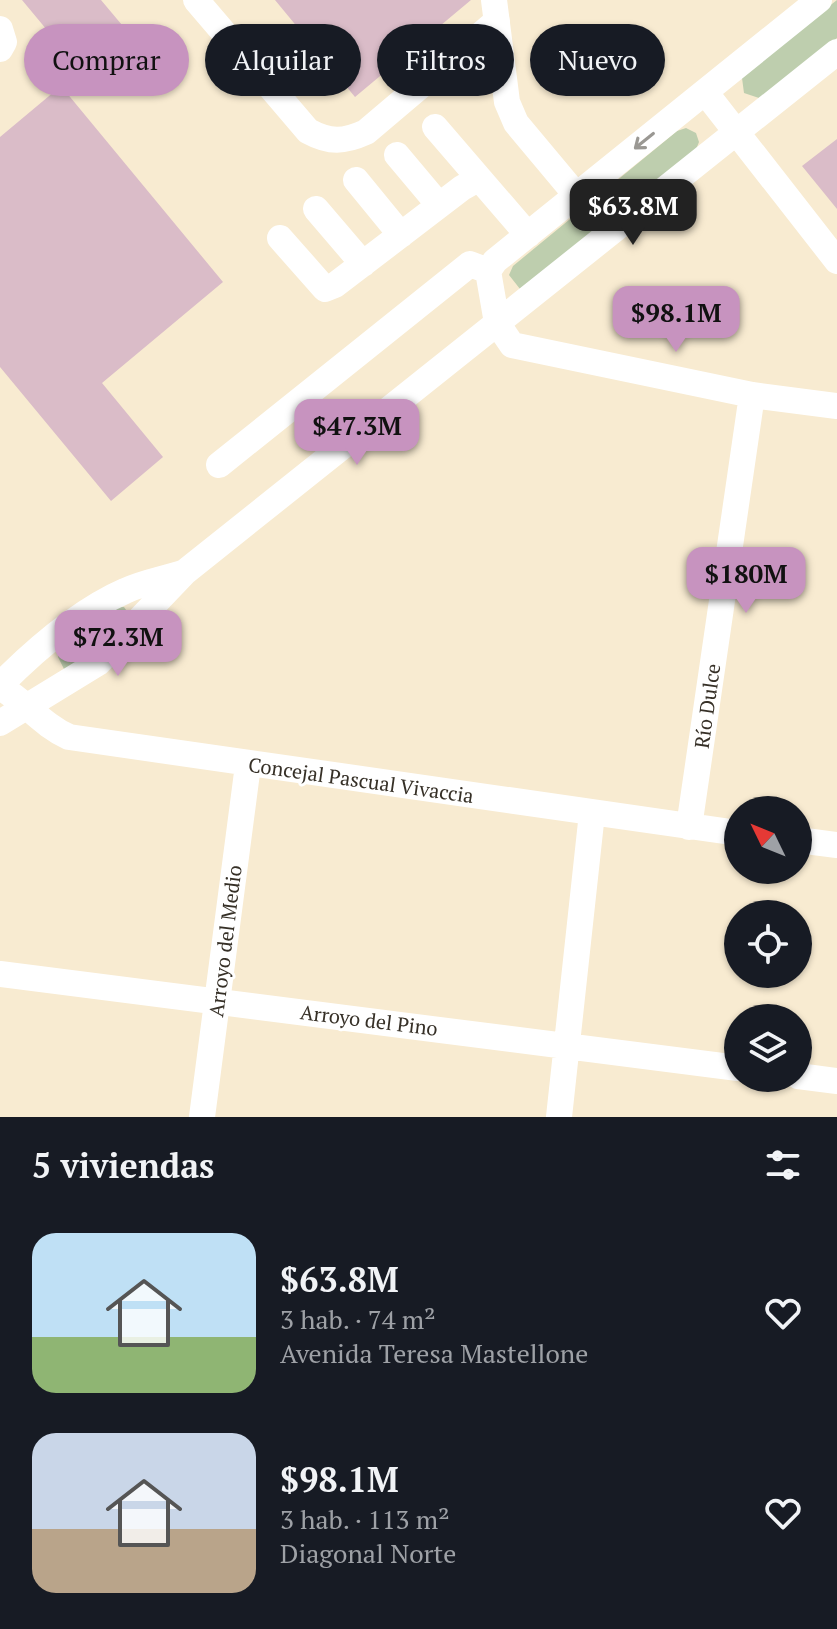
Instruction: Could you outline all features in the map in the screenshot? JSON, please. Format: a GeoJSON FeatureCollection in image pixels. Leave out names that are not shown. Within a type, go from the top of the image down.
{"type":"FeatureCollection","features":[{"type":"Feature","properties":{"kind":"street"},"geometry":{"type":"LineString","coordinates":[[196,0],[308,131],[324,140],[347,141],[366,132],[496,11]]}},
{"type":"Feature","properties":{"kind":"street"},"geometry":{"type":"LineString","coordinates":[[488,271],[528,235],[819,0]]}},
{"type":"Feature","properties":{"kind":"street"},"geometry":{"type":"LineString","coordinates":[[496,11],[507,102],[516,123],[577,196]]}},
{"type":"Feature","properties":{"kind":"street"},"geometry":{"type":"LineString","coordinates":[[0,29],[4,42],[0,49]]}},
{"type":"Feature","properties":{"kind":"street"},"geometry":{"type":"LineString","coordinates":[[0,723],[98,663],[185,572],[837,52]]}},
{"type":"Feature","properties":{"kind":"street"},"geometry":{"type":"LineString","coordinates":[[705,92],[837,261]]}},
{"type":"Feature","properties":{"kind":"street"},"geometry":{"type":"LineString","coordinates":[[435,127],[528,235]]}},
{"type":"Feature","properties":{"kind":"street"},"geometry":{"type":"LineString","coordinates":[[397,155],[439,205]]}},
{"type":"Feature","properties":{"kind":"street"},"geometry":{"type":"LineString","coordinates":[[280,238],[325,289],[478,179]]}},
{"type":"Feature","properties":{"kind":"street"},"geometry":{"type":"LineString","coordinates":[[356,180],[401,235]]}},
{"type":"Feature","properties":{"kind":"street"},"geometry":{"type":"LineString","coordinates":[[316,209],[363,264]]}},
{"type":"Feature","properties":{"kind":"street"},"geometry":{"type":"LineString","coordinates":[[219,465],[470,264],[488,271]]}},
{"type":"Feature","properties":{"kind":"street"},"geometry":{"type":"LineString","coordinates":[[488,271],[497,323],[512,345],[752,395],[837,406]]}},
{"type":"Feature","properties":{"kind":"street","name":"Río Dulce"},"geometry":{"type":"LineString","coordinates":[[689,827],[752,395]]}},
{"type":"Feature","properties":{"kind":"street"},"geometry":{"type":"LineString","coordinates":[[0,686],[36,651],[104,602],[138,586],[185,572]]}},
{"type":"Feature","properties":{"kind":"street","name":"Concejal Pascual Vivaccia"},"geometry":{"type":"LineString","coordinates":[[0,686],[27,705],[51,729],[69,737],[724,831]]}},
{"type":"Feature","properties":{"kind":"street","name":"Arroyo del Medio"},"geometry":{"type":"LineString","coordinates":[[202,1117],[248,765]]}},
{"type":"Feature","properties":{"kind":"street"},"geometry":{"type":"LineString","coordinates":[[559,1117],[592,813]]}},
{"type":"Feature","properties":{"kind":"street"},"geometry":{"type":"LineString","coordinates":[[812,842],[837,845]]}},
{"type":"Feature","properties":{"kind":"street","name":"Arroyo del Pino"},"geometry":{"type":"LineString","coordinates":[[0,974],[724,1066]]}},
{"type":"Feature","properties":{"kind":"street"},"geometry":{"type":"LineString","coordinates":[[812,1078],[837,1081]]}},
{"type":"Feature","properties":{"kind":"green space"},"geometry":{"type":"Polygon","coordinates":[[[837,0],[837,38],[766,95],[759,98],[744,93],[742,78],[748,70],[837,0]]]}},
{"type":"Feature","properties":{"kind":"green space"},"geometry":{"type":"Polygon","coordinates":[[[686,128],[696,133],[699,142],[695,152],[520,289],[509,275],[513,266],[677,131],[686,128]]]}},
{"type":"Feature","properties":{"kind":"green space"},"geometry":{"type":"Polygon","coordinates":[[[115,607],[124,607],[131,617],[71,669],[64,669],[58,657],[61,650],[115,607]]]}},
{"type":"Feature","properties":{"kind":"building"},"geometry":{"type":"Polygon","coordinates":[[[22,0],[101,0],[121,24],[42,24],[22,0]]]}},
{"type":"Feature","properties":{"kind":"building"},"geometry":{"type":"Polygon","coordinates":[[[275,0],[471,0],[442,24],[377,24],[377,79],[361,92],[361,24],[295,24],[275,0]]]}},
{"type":"Feature","properties":{"kind":"building"},"geometry":{"type":"Polygon","coordinates":[[[49,96],[69,96],[223,282],[102,383],[163,457],[111,501],[0,367],[0,137],[49,96]]]}},
{"type":"Feature","properties":{"kind":"building"},"geometry":{"type":"Polygon","coordinates":[[[837,139],[837,209],[802,166],[837,139]]]}}]}
